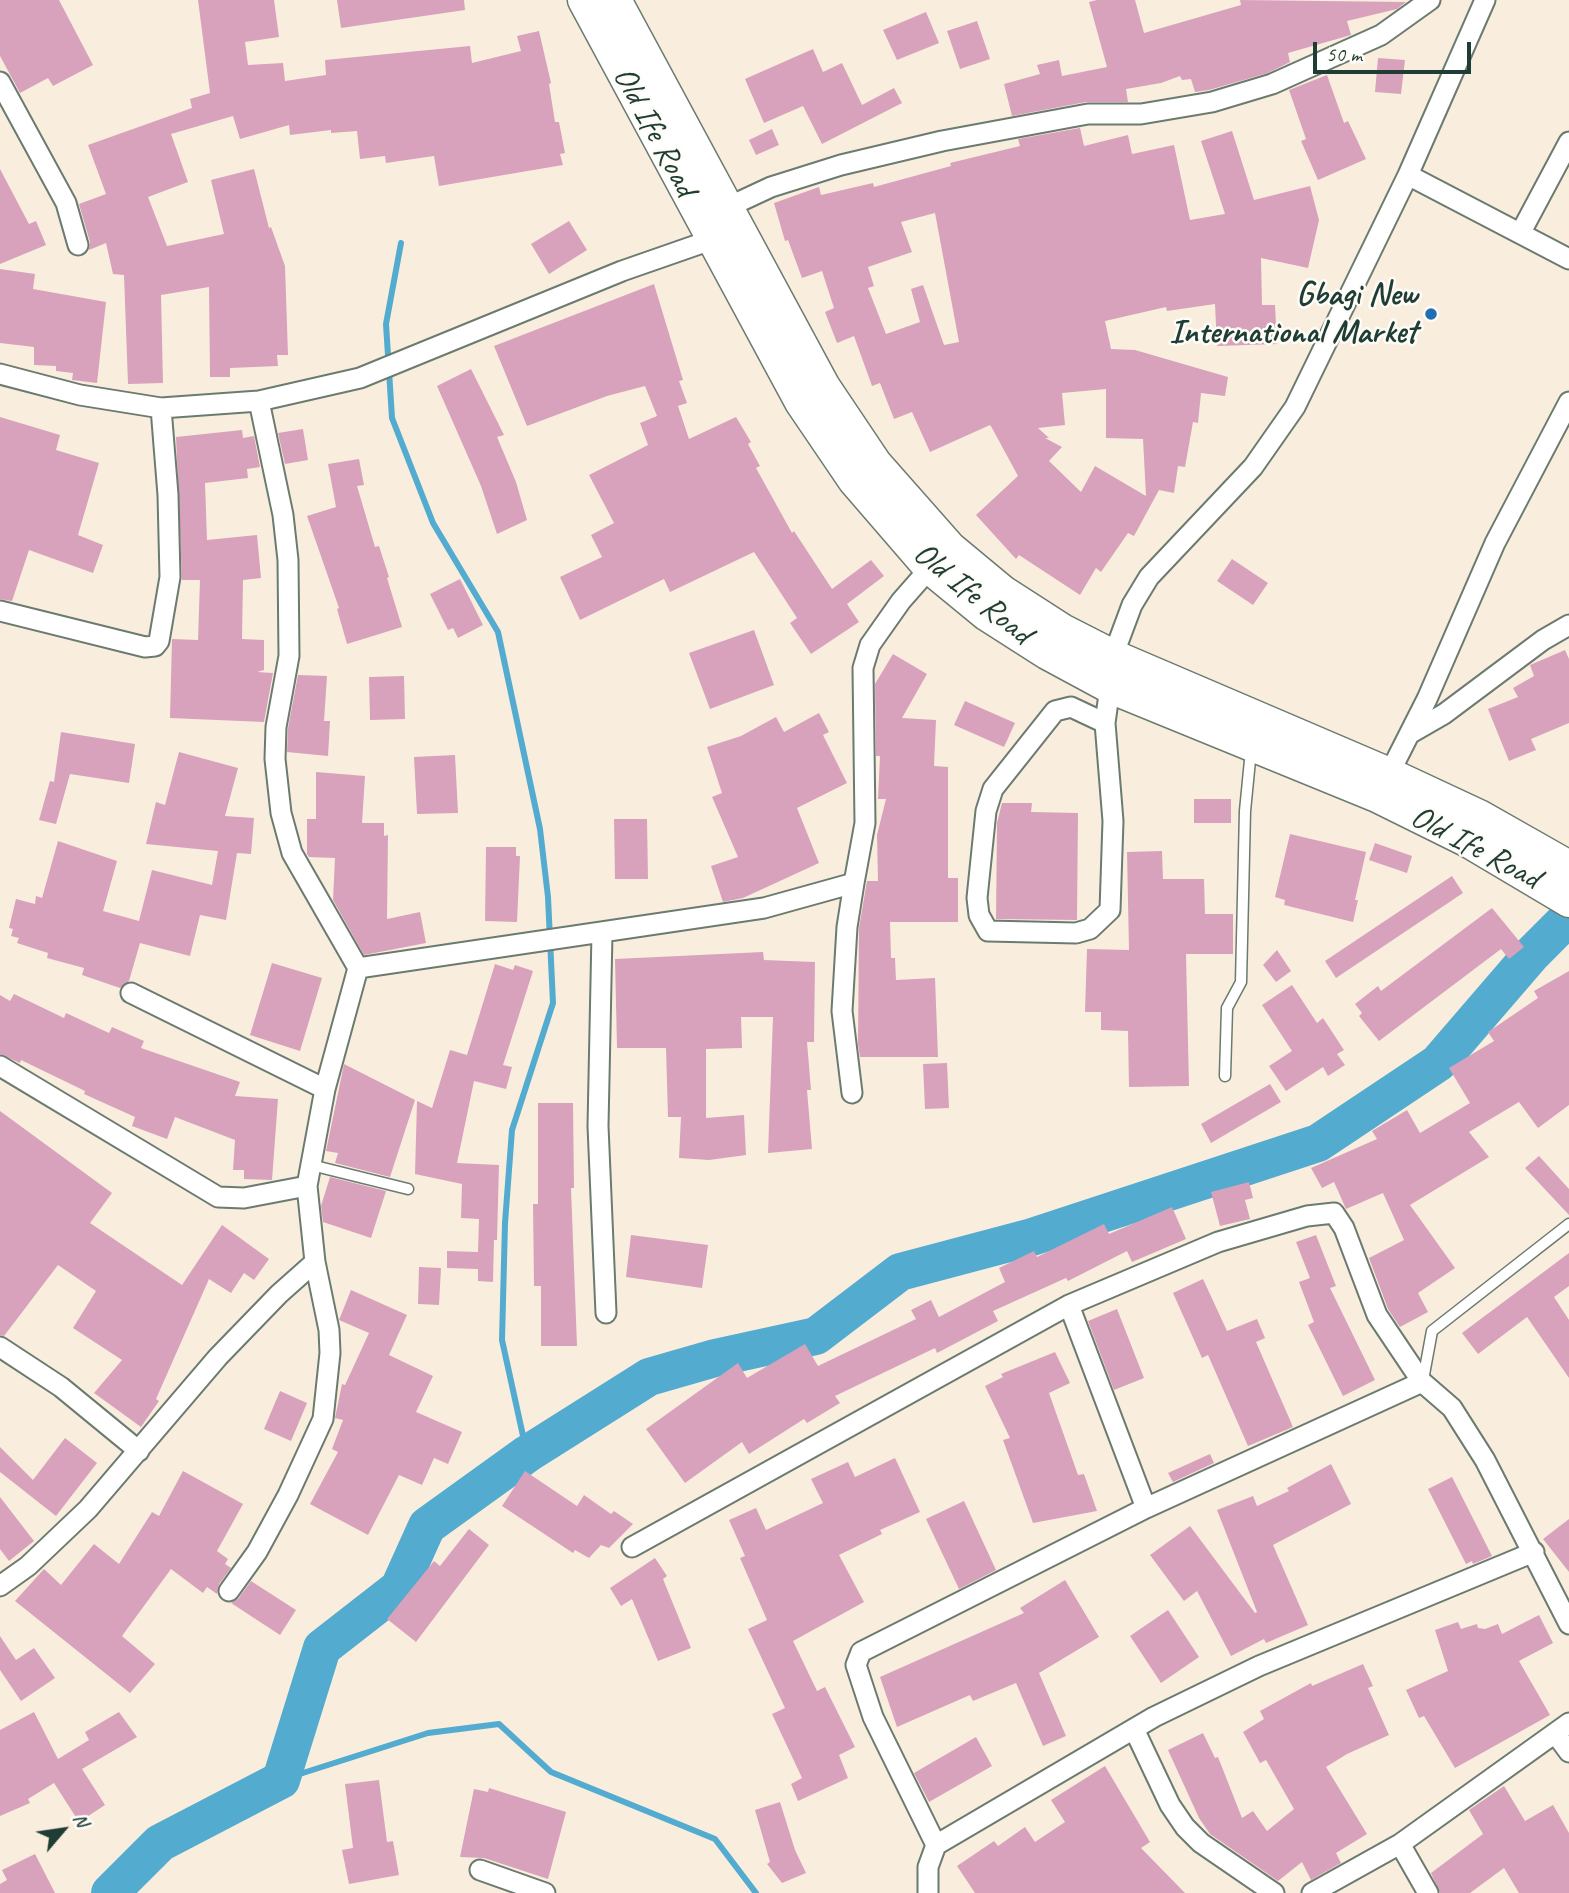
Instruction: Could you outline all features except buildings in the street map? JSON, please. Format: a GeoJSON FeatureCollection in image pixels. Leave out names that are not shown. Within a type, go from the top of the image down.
{"type":"FeatureCollection","features":[{"type":"Feature","properties":{"kind":"main road","name":"Old Ife Road"},"geometry":{"type":"LineString","coordinates":[[584,0],[711,240],[756,291],[875,463],[950,548],[1003,592],[1062,630],[1113,656],[1389,774],[1479,816],[1564,880]]}},
{"type":"Feature","properties":{"kind":"main road","name":"Old Ife Road"},"geometry":{"type":"LineString","coordinates":[[615,0],[726,208],[801,402],[854,480],[930,568],[986,614],[1047,653],[1110,687],[1377,796],[1468,841],[1564,880]]}},
{"type":"Feature","properties":{"kind":"street"},"geometry":{"type":"LineString","coordinates":[[726,208],[771,187],[841,165],[942,141],[1088,114],[1141,114],[1224,99],[1272,84],[1381,34],[1430,0]]}},
{"type":"Feature","properties":{"kind":"street"},"geometry":{"type":"LineString","coordinates":[[1113,656],[1132,606],[1149,577],[1253,467],[1295,407],[1408,175],[1485,0]]}},
{"type":"Feature","properties":{"kind":"street"},"geometry":{"type":"LineString","coordinates":[[0,82],[57,184],[78,245]]}},
{"type":"Feature","properties":{"kind":"street"},"geometry":{"type":"LineString","coordinates":[[1521,232],[1569,142]]}},
{"type":"Feature","properties":{"kind":"street"},"geometry":{"type":"LineString","coordinates":[[1408,175],[1569,258]]}},
{"type":"Feature","properties":{"kind":"street"},"geometry":{"type":"LineString","coordinates":[[0,374],[80,395],[161,408],[259,401],[360,377],[622,271],[711,240]]}},
{"type":"Feature","properties":{"kind":"street"},"geometry":{"type":"LineString","coordinates":[[229,1591],[263,1541],[323,1419],[330,1353],[307,1186],[325,1089],[358,968],[292,853],[281,813],[275,759],[276,727],[289,656],[288,560],[281,504],[259,401]]}},
{"type":"Feature","properties":{"kind":"street"},"geometry":{"type":"LineString","coordinates":[[1389,774],[1410,734],[1495,542],[1569,402]]}},
{"type":"Feature","properties":{"kind":"street"},"geometry":{"type":"LineString","coordinates":[[0,611],[145,647],[155,646],[159,641],[170,577],[168,495],[161,408]]}},
{"type":"Feature","properties":{"kind":"street"},"geometry":{"type":"LineString","coordinates":[[852,1093],[842,1010],[846,940],[853,883],[865,822],[863,668],[870,645],[901,601],[930,568]]}},
{"type":"Feature","properties":{"kind":"street"},"geometry":{"type":"LineString","coordinates":[[1410,734],[1444,714],[1542,640],[1569,625]]}},
{"type":"Feature","properties":{"kind":"street"},"geometry":{"type":"LineString","coordinates":[[1105,723],[1071,707],[1055,711],[993,789],[986,811],[977,898],[979,915],[988,931],[1076,933],[1090,929],[1110,910],[1113,821],[1105,723],[1110,687]]}},
{"type":"Feature","properties":{"kind":"street"},"geometry":{"type":"LineString","coordinates":[[358,968],[497,945],[602,933],[764,908],[853,883]]}},
{"type":"Feature","properties":{"kind":"street"},"geometry":{"type":"LineString","coordinates":[[602,933],[598,1126],[606,1313]]}},
{"type":"Feature","properties":{"kind":"street"},"geometry":{"type":"LineString","coordinates":[[131,993],[325,1089]]}},
{"type":"Feature","properties":{"kind":"street"},"geometry":{"type":"LineString","coordinates":[[0,1066],[218,1197],[244,1198],[307,1186]]}},
{"type":"Feature","properties":{"kind":"street"},"geometry":{"type":"LineString","coordinates":[[632,1547],[1069,1304],[1218,1242],[1321,1212],[1334,1213],[1344,1228],[1377,1315],[1422,1382],[1452,1408],[1485,1460],[1569,1623]]}},
{"type":"Feature","properties":{"kind":"street"},"geometry":{"type":"LineString","coordinates":[[0,1586],[28,1566],[88,1509],[218,1357],[279,1294],[316,1262]]}},
{"type":"Feature","properties":{"kind":"street"},"geometry":{"type":"LineString","coordinates":[[1069,1304],[1146,1508]]}},
{"type":"Feature","properties":{"kind":"street"},"geometry":{"type":"LineString","coordinates":[[0,1347],[61,1387],[139,1451]]}},
{"type":"Feature","properties":{"kind":"street"},"geometry":{"type":"LineString","coordinates":[[936,1845],[873,1717],[856,1665],[861,1651],[1146,1508],[1422,1382]]}},
{"type":"Feature","properties":{"kind":"street"},"geometry":{"type":"LineString","coordinates":[[928,1893],[928,1867],[936,1845],[1135,1729],[1259,1665],[1534,1552]]}},
{"type":"Feature","properties":{"kind":"street"},"geometry":{"type":"LineString","coordinates":[[1312,1893],[1400,1844],[1562,1728],[1569,1752]]}},
{"type":"Feature","properties":{"kind":"street"},"geometry":{"type":"LineString","coordinates":[[1135,1729],[1170,1805],[1185,1827],[1201,1843],[1273,1893]]}},
{"type":"Feature","properties":{"kind":"street"},"geometry":{"type":"LineString","coordinates":[[1400,1844],[1428,1893]]}},
{"type":"Feature","properties":{"kind":"street"},"geometry":{"type":"LineString","coordinates":[[480,1870],[545,1893]]}},
{"type":"Feature","properties":{"kind":"lane"},"geometry":{"type":"LineString","coordinates":[[1225,1076],[1227,1009],[1241,982],[1245,811],[1252,746]]}},
{"type":"Feature","properties":{"kind":"lane"},"geometry":{"type":"LineString","coordinates":[[311,1165],[408,1189]]}},
{"type":"Feature","properties":{"kind":"lane"},"geometry":{"type":"LineString","coordinates":[[1422,1382],[1432,1331],[1569,1224]]}},
{"type":"Feature","properties":{"kind":"waterway"},"geometry":{"type":"LineString","coordinates":[[401,243],[386,324],[392,418],[433,523],[498,632],[540,829],[548,897],[553,1003],[512,1130],[505,1223],[502,1340],[527,1454]]}},
{"type":"Feature","properties":{"kind":"waterway"},"geometry":{"type":"LineString","coordinates":[[110,1893],[160,1843],[281,1780],[322,1648],[399,1588],[427,1526],[527,1454],[649,1377],[715,1358],[816,1336],[900,1272],[1032,1237],[1318,1143],[1438,1063],[1531,955],[1569,917]]}},
{"type":"Feature","properties":{"kind":"waterway"},"geometry":{"type":"LineString","coordinates":[[281,1780],[428,1733],[499,1724],[551,1772],[715,1839],[756,1893]]}},
{"type":"Feature","properties":{"kind":"place","name":"Gbagi New International Market"},"geometry":{"type":"Point","coordinates":[1431,314]}}]}
